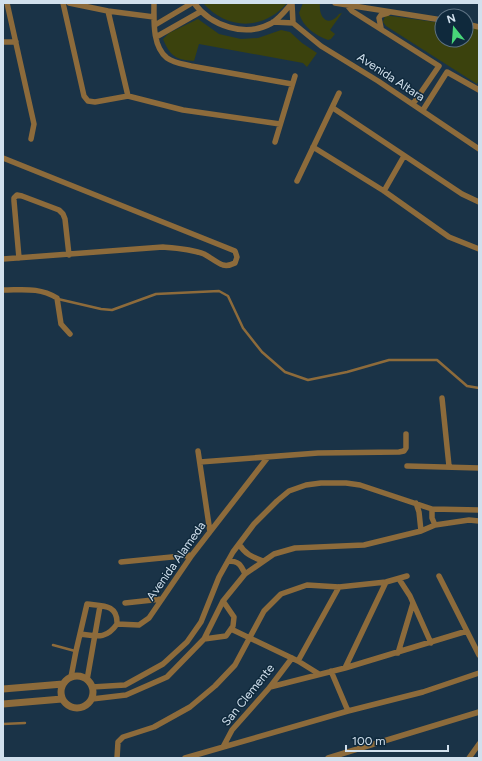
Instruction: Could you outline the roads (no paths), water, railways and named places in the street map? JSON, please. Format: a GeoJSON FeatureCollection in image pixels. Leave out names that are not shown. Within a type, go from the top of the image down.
{"type":"FeatureCollection","features":[{"type":"Feature","properties":{"kind":"street"},"geometry":{"type":"LineString","coordinates":[[7,3],[34,124],[31,139]]}},
{"type":"Feature","properties":{"kind":"street"},"geometry":{"type":"LineString","coordinates":[[63,3],[84,96],[88,101],[95,102],[128,96],[183,110],[280,124]]}},
{"type":"Feature","properties":{"kind":"street"},"geometry":{"type":"LineString","coordinates":[[69,3],[108,11],[154,17]]}},
{"type":"Feature","properties":{"kind":"street"},"geometry":{"type":"LineString","coordinates":[[154,3],[156,38],[161,52],[167,58],[191,66],[292,84]]}},
{"type":"Feature","properties":{"kind":"street"},"geometry":{"type":"LineString","coordinates":[[155,25],[193,3],[200,12],[221,25],[234,29],[255,29],[273,22],[292,3]]}},
{"type":"Feature","properties":{"kind":"street"},"geometry":{"type":"LineString","coordinates":[[273,22],[293,23],[292,3]]}},
{"type":"Feature","properties":{"kind":"street"},"geometry":{"type":"LineString","coordinates":[[335,3],[434,19]]}},
{"type":"Feature","properties":{"kind":"street"},"geometry":{"type":"LineString","coordinates":[[347,5],[352,11],[439,66],[413,104]]}},
{"type":"Feature","properties":{"kind":"street"},"geometry":{"type":"LineString","coordinates":[[108,11],[128,96]]}},
{"type":"Feature","properties":{"kind":"street"},"geometry":{"type":"LineString","coordinates":[[178,12],[184,22]]}},
{"type":"Feature","properties":{"kind":"street"},"geometry":{"type":"LineString","coordinates":[[156,38],[200,12]]}},
{"type":"Feature","properties":{"kind":"street"},"geometry":{"type":"LineString","coordinates":[[381,28],[379,18],[381,15],[394,13]]}},
{"type":"Feature","properties":{"kind":"street","name":"Avenida Altara"},"geometry":{"type":"LineString","coordinates":[[293,23],[321,46],[423,110],[479,149]]}},
{"type":"Feature","properties":{"kind":"street"},"geometry":{"type":"LineString","coordinates":[[3,42],[16,42]]}},
{"type":"Feature","properties":{"kind":"street"},"geometry":{"type":"LineString","coordinates":[[423,110],[447,72],[479,89]]}},
{"type":"Feature","properties":{"kind":"street"},"geometry":{"type":"LineString","coordinates":[[275,142],[295,76]]}},
{"type":"Feature","properties":{"kind":"street"},"geometry":{"type":"LineString","coordinates":[[423,88],[433,94]]}},
{"type":"Feature","properties":{"kind":"street"},"geometry":{"type":"LineString","coordinates":[[297,181],[339,93]]}},
{"type":"Feature","properties":{"kind":"street"},"geometry":{"type":"LineString","coordinates":[[333,108],[462,194],[478,202],[479,194]]}},
{"type":"Feature","properties":{"kind":"street"},"geometry":{"type":"LineString","coordinates":[[313,147],[384,191],[449,237],[479,249]]}},
{"type":"Feature","properties":{"kind":"street"},"geometry":{"type":"LineString","coordinates":[[384,191],[404,156]]}},
{"type":"Feature","properties":{"kind":"street"},"geometry":{"type":"LineString","coordinates":[[3,158],[235,251],[237,257],[235,263],[223,265],[201,253],[163,247],[3,259]]}},
{"type":"Feature","properties":{"kind":"street"},"geometry":{"type":"LineString","coordinates":[[19,258],[14,201],[14,198],[17,195],[59,210],[63,214],[65,219],[69,255]]}},
{"type":"Feature","properties":{"kind":"street"},"geometry":{"type":"LineString","coordinates":[[3,290],[42,290],[57,298],[61,324],[70,334]]}},
{"type":"Feature","properties":{"kind":"street"},"geometry":{"type":"LineString","coordinates":[[442,398],[448,466]]}},
{"type":"Feature","properties":{"kind":"street"},"geometry":{"type":"LineString","coordinates":[[200,462],[318,452],[399,452],[404,451],[406,448],[406,434]]}},
{"type":"Feature","properties":{"kind":"street"},"geometry":{"type":"LineString","coordinates":[[198,451],[210,532]]}},
{"type":"Feature","properties":{"kind":"street","name":"Avenida Alameda"},"geometry":{"type":"LineString","coordinates":[[117,624],[139,625],[150,618],[192,555],[268,457]]}},
{"type":"Feature","properties":{"kind":"street"},"geometry":{"type":"LineString","coordinates":[[408,466],[479,468]]}},
{"type":"Feature","properties":{"kind":"street"},"geometry":{"type":"LineString","coordinates":[[92,687],[125,685],[163,664],[187,642],[201,622],[219,576],[239,544],[254,524],[289,491],[306,484],[346,482],[360,485],[432,509],[479,510]]}},
{"type":"Feature","properties":{"kind":"street"},"geometry":{"type":"LineString","coordinates":[[416,503],[419,512],[421,531]]}},
{"type":"Feature","properties":{"kind":"street"},"geometry":{"type":"LineString","coordinates":[[432,509],[432,518],[435,525]]}},
{"type":"Feature","properties":{"kind":"street"},"geometry":{"type":"LineString","coordinates":[[92,699],[126,695],[167,678],[204,638],[223,601],[245,574],[274,554],[295,548],[364,545],[421,531],[435,525],[469,520],[479,521]]}},
{"type":"Feature","properties":{"kind":"street"},"geometry":{"type":"LineString","coordinates":[[239,544],[251,557],[262,561]]}},
{"type":"Feature","properties":{"kind":"street"},"geometry":{"type":"LineString","coordinates":[[121,562],[192,555]]}},
{"type":"Feature","properties":{"kind":"street"},"geometry":{"type":"LineString","coordinates":[[228,561],[236,561],[245,574]]}},
{"type":"Feature","properties":{"kind":"street"},"geometry":{"type":"LineString","coordinates":[[117,758],[118,742],[123,738],[154,727],[190,707],[215,686],[235,665],[251,638],[264,611],[281,594],[307,585],[339,587],[386,582],[407,576]]}},
{"type":"Feature","properties":{"kind":"street"},"geometry":{"type":"LineString","coordinates":[[439,576],[479,655]]}},
{"type":"Feature","properties":{"kind":"street"},"geometry":{"type":"LineString","coordinates":[[399,579],[413,603],[431,643]]}},
{"type":"Feature","properties":{"kind":"street"},"geometry":{"type":"LineString","coordinates":[[345,668],[386,582]]}},
{"type":"Feature","properties":{"kind":"street"},"geometry":{"type":"LineString","coordinates":[[298,661],[339,587]]}},
{"type":"Feature","properties":{"kind":"street"},"geometry":{"type":"LineString","coordinates":[[125,603],[162,599]]}},
{"type":"Feature","properties":{"kind":"street"},"geometry":{"type":"LineString","coordinates":[[204,638],[226,636],[233,626],[234,617],[223,601]]}},
{"type":"Feature","properties":{"kind":"street"},"geometry":{"type":"LineString","coordinates":[[398,653],[413,603]]}},
{"type":"Feature","properties":{"kind":"street"},"geometry":{"type":"LineString","coordinates":[[71,677],[86,604],[111,608],[116,613],[117,624],[112,632],[103,636],[80,634]]}},
{"type":"Feature","properties":{"kind":"street"},"geometry":{"type":"LineString","coordinates":[[87,680],[100,606]]}},
{"type":"Feature","properties":{"kind":"street"},"geometry":{"type":"LineString","coordinates":[[231,629],[298,661],[319,674]]}},
{"type":"Feature","properties":{"kind":"street"},"geometry":{"type":"LineString","coordinates":[[270,687],[398,653],[467,631]]}},
{"type":"Feature","properties":{"kind":"street","name":"San Clemente"},"geometry":{"type":"LineString","coordinates":[[224,747],[232,730],[270,687],[292,658]]}},
{"type":"Feature","properties":{"kind":"street"},"geometry":{"type":"LineString","coordinates":[[331,671],[348,711]]}},
{"type":"Feature","properties":{"kind":"street"},"geometry":{"type":"LineString","coordinates":[[185,758],[348,711],[423,692],[479,673]]}},
{"type":"Feature","properties":{"kind":"street"},"geometry":{"type":"LineString","coordinates":[[80,676],[87,680],[92,687],[92,699],[86,706],[77,708],[69,706],[62,699],[61,689],[63,684],[71,677],[80,676]]}},
{"type":"Feature","properties":{"kind":"street"},"geometry":{"type":"LineString","coordinates":[[3,689],[63,684]]}},
{"type":"Feature","properties":{"kind":"street"},"geometry":{"type":"LineString","coordinates":[[3,704],[62,699]]}},
{"type":"Feature","properties":{"kind":"street"},"geometry":{"type":"LineString","coordinates":[[331,758],[479,712]]}},
{"type":"Feature","properties":{"kind":"street"},"geometry":{"type":"LineString","coordinates":[[469,758],[479,744]]}},
{"type":"Feature","properties":{"kind":"lane"},"geometry":{"type":"LineString","coordinates":[[57,298],[101,309],[112,310],[156,294],[219,291],[228,296],[243,328],[262,352],[285,372],[308,380],[348,372],[389,360],[437,360],[467,386],[479,388]]}},
{"type":"Feature","properties":{"kind":"lane"},"geometry":{"type":"LineString","coordinates":[[53,645],[76,651]]}},
{"type":"Feature","properties":{"kind":"lane"},"geometry":{"type":"LineString","coordinates":[[3,724],[25,723]]}}]}
